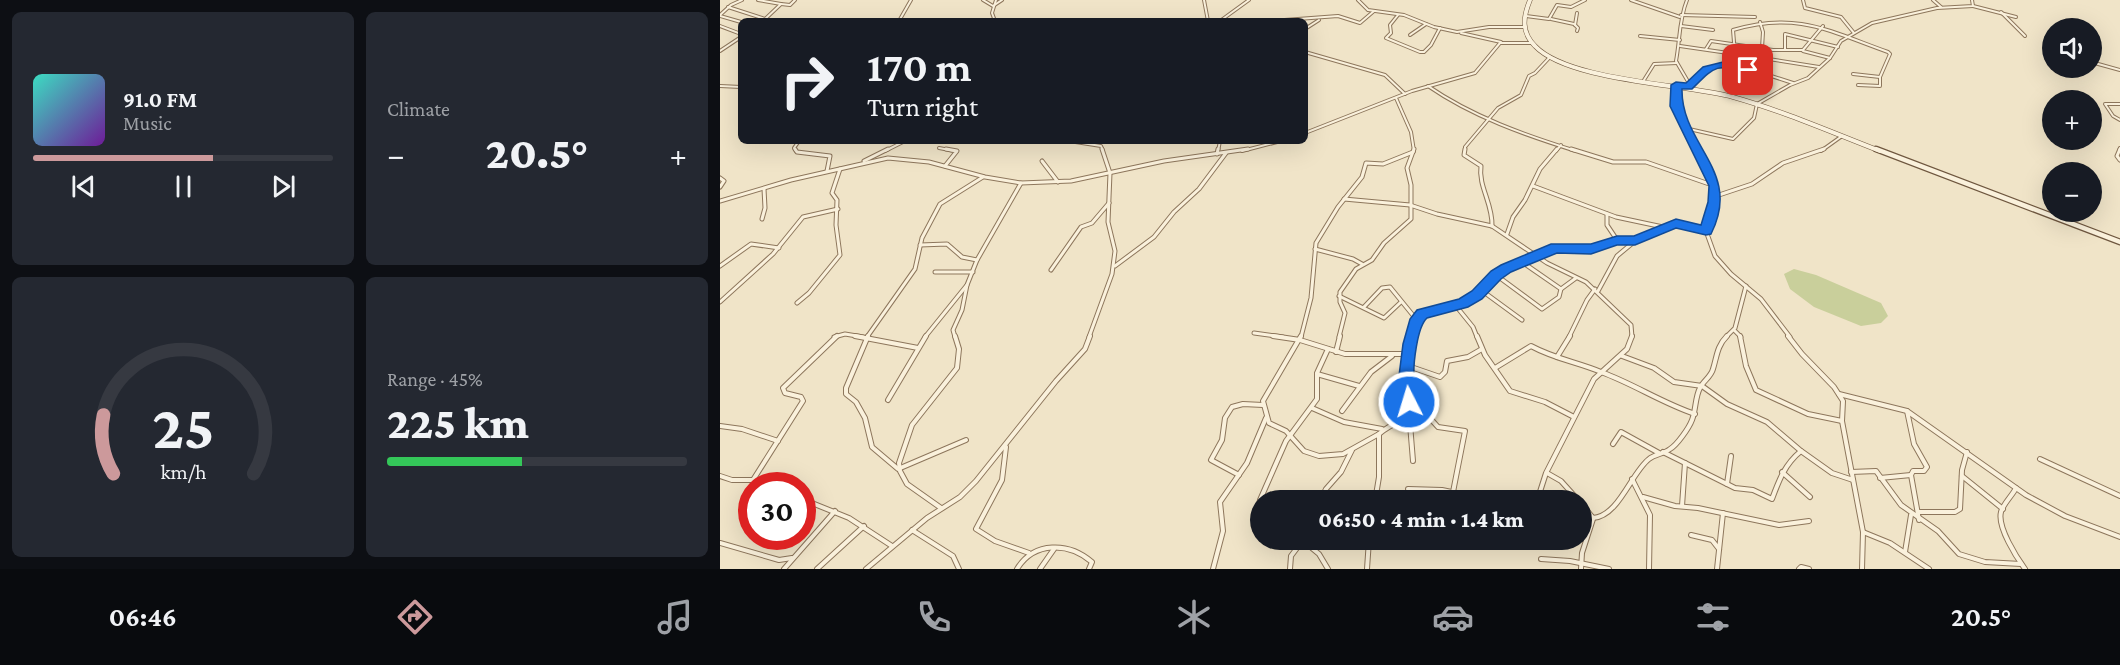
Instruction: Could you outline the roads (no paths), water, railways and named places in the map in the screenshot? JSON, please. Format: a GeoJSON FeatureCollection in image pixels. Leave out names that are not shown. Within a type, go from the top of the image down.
{"type":"FeatureCollection","features":[{"type":"Feature","properties":{"kind":"main road"},"geometry":{"type":"LineString","coordinates":[[1530,0],[1524,16],[1524,27],[1532,44],[1550,57],[1576,68],[1689,86],[1756,104],[2120,242]]}},
{"type":"Feature","properties":{"kind":"street"},"geometry":{"type":"LineString","coordinates":[[738,21],[720,15],[728,7],[742,0]]}},
{"type":"Feature","properties":{"kind":"street"},"geometry":{"type":"LineString","coordinates":[[758,0],[790,5],[795,0]]}},
{"type":"Feature","properties":{"kind":"street"},"geometry":{"type":"LineString","coordinates":[[901,18],[911,0]]}},
{"type":"Feature","properties":{"kind":"street"},"geometry":{"type":"LineString","coordinates":[[983,0],[993,6]]}},
{"type":"Feature","properties":{"kind":"street"},"geometry":{"type":"LineString","coordinates":[[994,18],[993,6],[996,0]]}},
{"type":"Feature","properties":{"kind":"street"},"geometry":{"type":"LineString","coordinates":[[993,6],[1002,0]]}},
{"type":"Feature","properties":{"kind":"street"},"geometry":{"type":"LineString","coordinates":[[1204,0],[1208,18]]}},
{"type":"Feature","properties":{"kind":"street"},"geometry":{"type":"LineString","coordinates":[[1224,18],[1249,0]]}},
{"type":"Feature","properties":{"kind":"street"},"geometry":{"type":"LineString","coordinates":[[1358,0],[1365,9],[1374,12],[1398,15],[1475,38],[1532,44]]}},
{"type":"Feature","properties":{"kind":"street"},"geometry":{"type":"LineString","coordinates":[[1549,19],[1558,5],[1571,7],[1585,0]]}},
{"type":"Feature","properties":{"kind":"street"},"geometry":{"type":"LineString","coordinates":[[1631,0],[1681,16],[1755,17]]}},
{"type":"Feature","properties":{"kind":"street"},"geometry":{"type":"LineString","coordinates":[[1644,4],[1647,0]]}},
{"type":"Feature","properties":{"kind":"street"},"geometry":{"type":"LineString","coordinates":[[1687,0],[1681,16],[1677,63],[1689,86],[1708,69],[1731,63],[1748,70],[1775,74],[1793,83]]}},
{"type":"Feature","properties":{"kind":"street"},"geometry":{"type":"LineString","coordinates":[[1803,0],[1805,8],[1842,18],[1854,33]]}},
{"type":"Feature","properties":{"kind":"street"},"geometry":{"type":"LineString","coordinates":[[1933,0],[1941,7]]}},
{"type":"Feature","properties":{"kind":"street"},"geometry":{"type":"LineString","coordinates":[[1972,0],[1973,6]]}},
{"type":"Feature","properties":{"kind":"street"},"geometry":{"type":"LineString","coordinates":[[766,18],[781,4]]}},
{"type":"Feature","properties":{"kind":"street"},"geometry":{"type":"LineString","coordinates":[[1689,129],[1734,139],[1754,118],[1756,104],[1793,83],[1808,78],[1848,37],[1872,23],[1941,7],[1973,6],[2016,17]]}},
{"type":"Feature","properties":{"kind":"street"},"geometry":{"type":"LineString","coordinates":[[728,7],[758,18]]}},
{"type":"Feature","properties":{"kind":"street"},"geometry":{"type":"LineString","coordinates":[[1999,11],[2025,36]]}},
{"type":"Feature","properties":{"kind":"street"},"geometry":{"type":"LineString","coordinates":[[1287,18],[1338,16],[1361,23],[1374,12]]}},
{"type":"Feature","properties":{"kind":"street"},"geometry":{"type":"LineString","coordinates":[[1576,31],[1578,28],[1575,25],[1577,14]]}},
{"type":"Feature","properties":{"kind":"street"},"geometry":{"type":"LineString","coordinates":[[1398,15],[1390,25],[1391,33],[1386,38],[1420,51],[1424,52],[1429,48],[1440,28]]}},
{"type":"Feature","properties":{"kind":"street"},"geometry":{"type":"LineString","coordinates":[[1524,16],[1575,25]]}},
{"type":"Feature","properties":{"kind":"street"},"geometry":{"type":"LineString","coordinates":[[1308,27],[1326,17]]}},
{"type":"Feature","properties":{"kind":"street"},"geometry":{"type":"LineString","coordinates":[[1731,63],[1735,55],[1732,31],[1760,22],[1787,19],[1823,27],[1889,53],[1880,77],[1880,86],[1858,85]]}},
{"type":"Feature","properties":{"kind":"street"},"geometry":{"type":"LineString","coordinates":[[1760,22],[1763,32],[1762,48]]}},
{"type":"Feature","properties":{"kind":"street"},"geometry":{"type":"LineString","coordinates":[[1410,35],[1426,24]]}},
{"type":"Feature","properties":{"kind":"street"},"geometry":{"type":"LineString","coordinates":[[720,26],[738,35]]}},
{"type":"Feature","properties":{"kind":"street"},"geometry":{"type":"LineString","coordinates":[[1681,26],[1713,30]]}},
{"type":"Feature","properties":{"kind":"street"},"geometry":{"type":"LineString","coordinates":[[1459,32],[1489,27],[1524,27]]}},
{"type":"Feature","properties":{"kind":"street"},"geometry":{"type":"LineString","coordinates":[[1802,50],[1823,27]]}},
{"type":"Feature","properties":{"kind":"street"},"geometry":{"type":"LineString","coordinates":[[1785,49],[1785,34],[1838,47]]}},
{"type":"Feature","properties":{"kind":"street"},"geometry":{"type":"LineString","coordinates":[[1640,36],[1680,40]]}},
{"type":"Feature","properties":{"kind":"street"},"geometry":{"type":"LineString","coordinates":[[720,51],[738,38]]}},
{"type":"Feature","properties":{"kind":"street"},"geometry":{"type":"LineString","coordinates":[[1706,49],[1712,41],[1762,48],[1802,50],[1830,58]]}},
{"type":"Feature","properties":{"kind":"street"},"geometry":{"type":"LineString","coordinates":[[1308,132],[1405,94],[1478,71],[1489,53],[1503,42]]}},
{"type":"Feature","properties":{"kind":"street"},"geometry":{"type":"LineString","coordinates":[[1680,45],[1757,61],[1762,58],[1813,64],[1819,68]]}},
{"type":"Feature","properties":{"kind":"street"},"geometry":{"type":"LineString","coordinates":[[1308,53],[1382,74],[1392,79],[1405,94]]}},
{"type":"Feature","properties":{"kind":"street"},"geometry":{"type":"LineString","coordinates":[[1492,226],[1491,210],[1479,179],[1481,166],[1466,157],[1464,153],[1472,136],[1481,130],[1500,106],[1521,94],[1529,76],[1535,73],[1550,57]]}},
{"type":"Feature","properties":{"kind":"street"},"geometry":{"type":"LineString","coordinates":[[1644,80],[1654,64],[1677,63]]}},
{"type":"Feature","properties":{"kind":"street"},"geometry":{"type":"LineString","coordinates":[[2102,65],[2120,70]]}},
{"type":"Feature","properties":{"kind":"street"},"geometry":{"type":"LineString","coordinates":[[1853,74],[1880,77]]}},
{"type":"Feature","properties":{"kind":"street"},"geometry":{"type":"LineString","coordinates":[[1676,85],[1676,106],[1715,186],[1715,196],[1706,231],[1718,261],[1763,301],[1798,350],[1843,401],[1842,421],[1863,532],[1862,569]]}},
{"type":"Feature","properties":{"kind":"street"},"geometry":{"type":"LineString","coordinates":[[720,86],[738,87]]}},
{"type":"Feature","properties":{"kind":"street"},"geometry":{"type":"LineString","coordinates":[[1428,86],[1521,134],[1613,162],[1645,162],[1715,186]]}},
{"type":"Feature","properties":{"kind":"street"},"geometry":{"type":"LineString","coordinates":[[1339,296],[1356,269],[1372,260],[1384,243],[1411,220],[1409,187],[1411,178],[1407,168],[1412,161],[1414,136],[1396,98]]}},
{"type":"Feature","properties":{"kind":"street"},"geometry":{"type":"LineString","coordinates":[[2120,104],[2105,104],[2113,116],[2120,120]]}},
{"type":"Feature","properties":{"kind":"street"},"geometry":{"type":"LineString","coordinates":[[1715,196],[1737,191],[1752,184],[1778,165],[1796,157],[1822,152],[1842,136]]}},
{"type":"Feature","properties":{"kind":"street"},"geometry":{"type":"LineString","coordinates":[[797,144],[794,148],[797,152],[830,156],[826,172]]}},
{"type":"Feature","properties":{"kind":"street"},"geometry":{"type":"LineString","coordinates":[[720,201],[856,164],[899,144]]}},
{"type":"Feature","properties":{"kind":"street"},"geometry":{"type":"LineString","coordinates":[[866,569],[912,530],[963,494],[1006,445],[1056,381],[1083,352],[1114,266],[1115,247],[1108,222],[1110,172],[1101,146],[1098,144]]}},
{"type":"Feature","properties":{"kind":"street"},"geometry":{"type":"LineString","coordinates":[[1217,154],[1219,144]]}},
{"type":"Feature","properties":{"kind":"street"},"geometry":{"type":"LineString","coordinates":[[856,164],[896,158],[1022,183],[1058,182],[1253,149],[1270,144]]}},
{"type":"Feature","properties":{"kind":"street"},"geometry":{"type":"LineString","coordinates":[[1507,234],[1514,214],[1533,186],[1540,169],[1562,145]]}},
{"type":"Feature","properties":{"kind":"street"},"geometry":{"type":"LineString","coordinates":[[939,148],[957,151],[945,166]]}},
{"type":"Feature","properties":{"kind":"street"},"geometry":{"type":"LineString","coordinates":[[2120,148],[2117,156],[2120,160]]}},
{"type":"Feature","properties":{"kind":"street"},"geometry":{"type":"LineString","coordinates":[[1413,152],[1383,164],[1366,163],[1362,177],[1344,199],[1316,243],[1311,298],[1300,340],[1267,391],[1263,405],[1269,423],[1291,435],[1301,448],[1317,456],[1337,456],[1408,418],[1428,416],[1438,427],[1465,431],[1453,490]]}},
{"type":"Feature","properties":{"kind":"street"},"geometry":{"type":"LineString","coordinates":[[1114,266],[1154,237],[1174,212],[1199,189],[1226,153]]}},
{"type":"Feature","properties":{"kind":"street"},"geometry":{"type":"LineString","coordinates":[[1042,161],[1058,182]]}},
{"type":"Feature","properties":{"kind":"street"},"geometry":{"type":"LineString","coordinates":[[798,303],[810,293],[823,273],[840,255],[836,225],[837,199],[832,192],[840,169]]}},
{"type":"Feature","properties":{"kind":"street"},"geometry":{"type":"LineString","coordinates":[[941,508],[908,484],[898,469],[872,447],[865,418],[846,392],[848,380],[866,345],[866,340],[911,277],[920,245],[940,204],[985,177]]}},
{"type":"Feature","properties":{"kind":"street"},"geometry":{"type":"LineString","coordinates":[[720,178],[724,182],[720,187]]}},
{"type":"Feature","properties":{"kind":"street"},"geometry":{"type":"LineString","coordinates":[[888,400],[918,348],[967,285],[977,260],[1022,183]]}},
{"type":"Feature","properties":{"kind":"street"},"geometry":{"type":"LineString","coordinates":[[1533,186],[1607,214],[1665,228]]}},
{"type":"Feature","properties":{"kind":"street"},"geometry":{"type":"LineString","coordinates":[[762,219],[765,208],[764,189]]}},
{"type":"Feature","properties":{"kind":"street"},"geometry":{"type":"LineString","coordinates":[[1344,199],[1410,205],[1437,214],[1492,226],[1596,290],[1632,328],[1632,337],[1622,356],[1600,371],[1546,472],[1540,490]]}},
{"type":"Feature","properties":{"kind":"street"},"geometry":{"type":"LineString","coordinates":[[1051,270],[1082,226],[1092,223],[1109,203]]}},
{"type":"Feature","properties":{"kind":"street"},"geometry":{"type":"LineString","coordinates":[[720,302],[779,248],[803,217],[838,209]]}},
{"type":"Feature","properties":{"kind":"street"},"geometry":{"type":"LineString","coordinates":[[1607,214],[1607,225],[1617,240]]}},
{"type":"Feature","properties":{"kind":"street"},"geometry":{"type":"LineString","coordinates":[[1556,358],[1561,354],[1587,300],[1596,290],[1617,256],[1635,241],[1677,223],[1706,231]]}},
{"type":"Feature","properties":{"kind":"street"},"geometry":{"type":"LineString","coordinates":[[1413,460],[1408,418],[1407,366],[1417,319],[1431,310],[1456,306],[1473,298],[1496,275],[1536,255],[1558,248],[1591,249],[1617,240],[1635,241]]}},
{"type":"Feature","properties":{"kind":"street"},"geometry":{"type":"LineString","coordinates":[[720,266],[751,244],[779,248]]}},
{"type":"Feature","properties":{"kind":"street"},"geometry":{"type":"LineString","coordinates":[[920,245],[947,244],[962,257],[977,260]]}},
{"type":"Feature","properties":{"kind":"street"},"geometry":{"type":"LineString","coordinates":[[1316,249],[1353,259],[1362,264]]}},
{"type":"Feature","properties":{"kind":"street"},"geometry":{"type":"LineString","coordinates":[[1522,262],[1561,289]]}},
{"type":"Feature","properties":{"kind":"street"},"geometry":{"type":"LineString","coordinates":[[935,272],[973,272]]}},
{"type":"Feature","properties":{"kind":"street"},"geometry":{"type":"LineString","coordinates":[[1496,275],[1542,309],[1559,297],[1561,289],[1576,278]]}},
{"type":"Feature","properties":{"kind":"street"},"geometry":{"type":"LineString","coordinates":[[898,469],[902,450],[912,426],[957,368],[959,349],[953,330],[962,310],[967,285]]}},
{"type":"Feature","properties":{"kind":"street"},"geometry":{"type":"LineString","coordinates":[[1581,569],[1593,518],[1609,510],[1624,494],[1645,462],[1678,442],[1695,414],[1698,396],[1702,386],[1713,372],[1716,353],[1721,342],[1734,330],[1746,286]]}},
{"type":"Feature","properties":{"kind":"street"},"geometry":{"type":"LineString","coordinates":[[1364,307],[1383,287],[1391,288],[1417,319]]}},
{"type":"Feature","properties":{"kind":"street"},"geometry":{"type":"LineString","coordinates":[[1481,290],[1522,320]]}},
{"type":"Feature","properties":{"kind":"street"},"geometry":{"type":"LineString","coordinates":[[1339,296],[1385,318],[1401,302]]}},
{"type":"Feature","properties":{"kind":"street"},"geometry":{"type":"LineString","coordinates":[[1336,352],[1345,313],[1339,296]]}},
{"type":"Feature","properties":{"kind":"street"},"geometry":{"type":"LineString","coordinates":[[1456,306],[1473,327],[1482,349],[1512,393],[1545,402],[1574,417]]}},
{"type":"Feature","properties":{"kind":"street"},"geometry":{"type":"LineString","coordinates":[[1734,330],[1740,334],[1746,366],[1756,390],[1808,414],[1842,421]]}},
{"type":"Feature","properties":{"kind":"street"},"geometry":{"type":"LineString","coordinates":[[1254,333],[1300,340],[1351,355],[1404,354],[1410,350]]}},
{"type":"Feature","properties":{"kind":"street"},"geometry":{"type":"LineString","coordinates":[[758,472],[803,400],[801,397],[784,392],[784,387],[833,338],[845,334],[866,340],[918,348]]}},
{"type":"Feature","properties":{"kind":"street"},"geometry":{"type":"LineString","coordinates":[[1495,368],[1512,360],[1529,346],[1556,358],[1600,371],[1641,389],[1666,404],[1695,414]]}},
{"type":"Feature","properties":{"kind":"street"},"geometry":{"type":"LineString","coordinates":[[1407,366],[1440,377],[1445,372],[1447,361],[1468,357],[1482,349]]}},
{"type":"Feature","properties":{"kind":"street"},"geometry":{"type":"LineString","coordinates":[[1264,490],[1284,444],[1312,408],[1318,395],[1317,374],[1328,350]]}},
{"type":"Feature","properties":{"kind":"street"},"geometry":{"type":"LineString","coordinates":[[1342,411],[1348,406],[1359,386],[1371,372],[1393,354]]}},
{"type":"Feature","properties":{"kind":"street"},"geometry":{"type":"LineString","coordinates":[[1622,356],[1654,368],[1674,382],[1702,386],[1727,404],[1767,422],[1829,471],[1853,480]]}},
{"type":"Feature","properties":{"kind":"street"},"geometry":{"type":"LineString","coordinates":[[1317,374],[1359,386]]}},
{"type":"Feature","properties":{"kind":"street"},"geometry":{"type":"LineString","coordinates":[[1839,394],[1907,411],[2016,488],[2065,516],[2120,537]]}},
{"type":"Feature","properties":{"kind":"street"},"geometry":{"type":"LineString","coordinates":[[1239,475],[1211,460],[1222,440],[1225,418],[1232,407],[1237,405],[1263,405]]}},
{"type":"Feature","properties":{"kind":"street"},"geometry":{"type":"LineString","coordinates":[[1312,408],[1344,422],[1384,429]]}},
{"type":"Feature","properties":{"kind":"street"},"geometry":{"type":"LineString","coordinates":[[1880,478],[1911,475],[1913,471],[1924,471],[1927,468],[1914,444],[1907,411]]}},
{"type":"Feature","properties":{"kind":"street"},"geometry":{"type":"LineString","coordinates":[[1213,569],[1223,531],[1220,502],[1252,453],[1266,417]]}},
{"type":"Feature","properties":{"kind":"street"},"geometry":{"type":"LineString","coordinates":[[720,426],[742,429],[778,441]]}},
{"type":"Feature","properties":{"kind":"street"},"geometry":{"type":"LineString","coordinates":[[1613,444],[1621,432],[1739,490],[1755,490],[1774,498],[1782,472],[1791,459],[1801,451]]}},
{"type":"Feature","properties":{"kind":"street"},"geometry":{"type":"LineString","coordinates":[[1377,490],[1379,434]]}},
{"type":"Feature","properties":{"kind":"street"},"geometry":{"type":"LineString","coordinates":[[898,469],[966,440]]}},
{"type":"Feature","properties":{"kind":"street"},"geometry":{"type":"LineString","coordinates":[[1006,445],[1002,480],[976,529],[989,540],[1016,546],[1029,553],[1054,549],[1078,550],[1092,562],[1089,569]]}},
{"type":"Feature","properties":{"kind":"street"},"geometry":{"type":"LineString","coordinates":[[1326,490],[1341,472],[1352,449]]}},
{"type":"Feature","properties":{"kind":"street"},"geometry":{"type":"LineString","coordinates":[[1918,512],[1931,514],[1955,512],[1960,509],[1962,476],[1967,452]]}},
{"type":"Feature","properties":{"kind":"street"},"geometry":{"type":"LineString","coordinates":[[1727,484],[1731,456]]}},
{"type":"Feature","properties":{"kind":"street"},"geometry":{"type":"LineString","coordinates":[[2040,459],[2120,496]]}},
{"type":"Feature","properties":{"kind":"street"},"geometry":{"type":"LineString","coordinates":[[1683,506],[1685,463]]}},
{"type":"Feature","properties":{"kind":"street"},"geometry":{"type":"LineString","coordinates":[[1851,472],[1875,470],[1894,499],[1911,515],[1938,531],[1959,555],[1981,561],[2021,564]]}},
{"type":"Feature","properties":{"kind":"street"},"geometry":{"type":"LineString","coordinates":[[1546,472],[1561,480],[1570,490]]}},
{"type":"Feature","properties":{"kind":"street"},"geometry":{"type":"LineString","coordinates":[[1782,472],[1810,496]]}},
{"type":"Feature","properties":{"kind":"street"},"geometry":{"type":"LineString","coordinates":[[1911,475],[1919,520]]}},
{"type":"Feature","properties":{"kind":"street"},"geometry":{"type":"LineString","coordinates":[[720,476],[738,480]]}},
{"type":"Feature","properties":{"kind":"street"},"geometry":{"type":"LineString","coordinates":[[1962,476],[2003,509]]}},
{"type":"Feature","properties":{"kind":"street"},"geometry":{"type":"LineString","coordinates":[[1632,479],[1643,496],[1651,519],[1649,569]]}},
{"type":"Feature","properties":{"kind":"street"},"geometry":{"type":"LineString","coordinates":[[2016,488],[2009,503],[2003,509],[2003,524],[2011,547],[2025,569]]}},
{"type":"Feature","properties":{"kind":"street"},"geometry":{"type":"LineString","coordinates":[[1408,489],[1436,490]]}},
{"type":"Feature","properties":{"kind":"street"},"geometry":{"type":"LineString","coordinates":[[1643,496],[1779,525],[1809,521]]}},
{"type":"Feature","properties":{"kind":"street"},"geometry":{"type":"LineString","coordinates":[[816,504],[864,526],[892,546]]}},
{"type":"Feature","properties":{"kind":"street"},"geometry":{"type":"LineString","coordinates":[[784,569],[835,511]]}},
{"type":"Feature","properties":{"kind":"street"},"geometry":{"type":"LineString","coordinates":[[1717,569],[1723,513]]}},
{"type":"Feature","properties":{"kind":"street"},"geometry":{"type":"LineString","coordinates":[[1905,552],[1911,515]]}},
{"type":"Feature","properties":{"kind":"street"},"geometry":{"type":"LineString","coordinates":[[817,569],[864,526]]}},
{"type":"Feature","properties":{"kind":"street"},"geometry":{"type":"LineString","coordinates":[[912,530],[953,556],[959,569]]}},
{"type":"Feature","properties":{"kind":"street"},"geometry":{"type":"LineString","coordinates":[[1863,532],[1877,536],[1929,569]]}},
{"type":"Feature","properties":{"kind":"street"},"geometry":{"type":"LineString","coordinates":[[1691,535],[1712,540],[1720,550]]}},
{"type":"Feature","properties":{"kind":"street"},"geometry":{"type":"LineString","coordinates":[[720,543],[779,560],[794,557]]}},
{"type":"Feature","properties":{"kind":"street"},"geometry":{"type":"LineString","coordinates":[[1040,569],[1054,549]]}},
{"type":"Feature","properties":{"kind":"street"},"geometry":{"type":"LineString","coordinates":[[1290,569],[1291,555],[1295,550]]}},
{"type":"Feature","properties":{"kind":"street"},"geometry":{"type":"LineString","coordinates":[[1314,550],[1328,569]]}},
{"type":"Feature","properties":{"kind":"street"},"geometry":{"type":"LineString","coordinates":[[1367,569],[1368,550]]}},
{"type":"Feature","properties":{"kind":"street"},"geometry":{"type":"LineString","coordinates":[[1017,569],[1029,553]]}},
{"type":"Feature","properties":{"kind":"street"},"geometry":{"type":"LineString","coordinates":[[1541,559],[1581,563],[1609,569]]}},
{"type":"Feature","properties":{"kind":"street"},"geometry":{"type":"LineString","coordinates":[[1799,569],[1801,567],[1809,569]]}}]}
